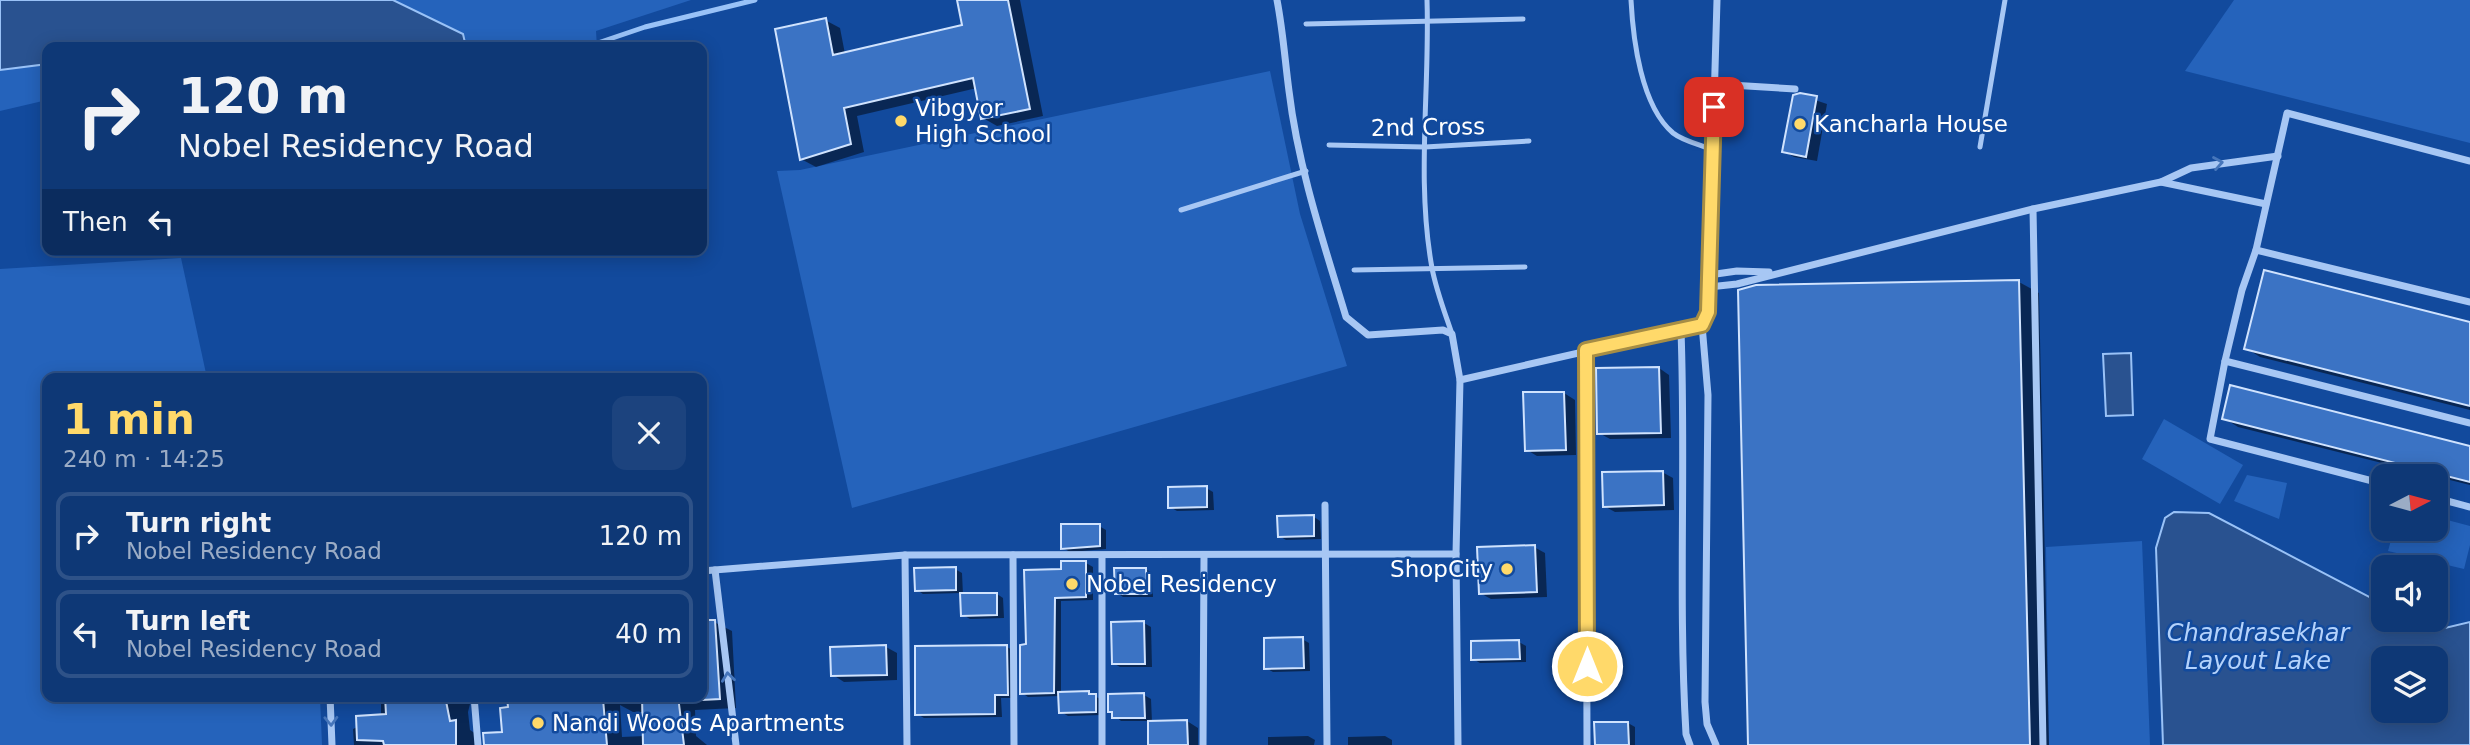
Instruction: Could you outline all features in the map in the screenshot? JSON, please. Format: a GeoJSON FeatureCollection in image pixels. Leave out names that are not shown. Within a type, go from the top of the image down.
{"type":"FeatureCollection","features":[{"type":"Feature","properties":{"kind":"street"},"geometry":{"type":"LineString","coordinates":[[1277,0],[1286,50],[1289,92],[1306,171],[1346,317],[1354,327],[1368,335],[1443,330],[1452,334],[1460,380],[1456,554],[1458,745]]}},
{"type":"Feature","properties":{"kind":"street"},"geometry":{"type":"LineString","coordinates":[[1716,745],[1707,724],[1705,702],[1708,395],[1702,325],[1708,312],[1717,0]]}},
{"type":"Feature","properties":{"kind":"street"},"geometry":{"type":"LineString","coordinates":[[1714,84],[1795,89]]}},
{"type":"Feature","properties":{"kind":"street"},"geometry":{"type":"LineString","coordinates":[[2371,481],[2210,439],[2225,361],[2242,290],[2256,250],[2287,113],[2470,161]]}},
{"type":"Feature","properties":{"kind":"street"},"geometry":{"type":"LineString","coordinates":[[1709,287],[1737,284],[2033,209],[2161,182],[2191,168],[2278,156]]}},
{"type":"Feature","properties":{"kind":"street"},"geometry":{"type":"LineString","coordinates":[[2161,182],[2266,204]]}},
{"type":"Feature","properties":{"kind":"street"},"geometry":{"type":"LineString","coordinates":[[2033,209],[2043,745]]}},
{"type":"Feature","properties":{"kind":"street"},"geometry":{"type":"LineString","coordinates":[[2256,250],[2470,302]]}},
{"type":"Feature","properties":{"kind":"street"},"geometry":{"type":"LineString","coordinates":[[1709,275],[1737,271],[1777,273]]}},
{"type":"Feature","properties":{"kind":"street"},"geometry":{"type":"LineString","coordinates":[[1460,380],[1702,325]]}},
{"type":"Feature","properties":{"kind":"street"},"geometry":{"type":"LineString","coordinates":[[1681,331],[1685,440],[1681,649],[1686,734],[1690,745]]}},
{"type":"Feature","properties":{"kind":"street"},"geometry":{"type":"LineString","coordinates":[[1586,350],[1587,745]]}},
{"type":"Feature","properties":{"kind":"street"},"geometry":{"type":"LineString","coordinates":[[2225,361],[2470,424]]}},
{"type":"Feature","properties":{"kind":"street"},"geometry":{"type":"LineString","coordinates":[[2448,501],[2470,507]]}},
{"type":"Feature","properties":{"kind":"street"},"geometry":{"type":"LineString","coordinates":[[1325,505],[1327,745]]}},
{"type":"Feature","properties":{"kind":"street"},"geometry":{"type":"LineString","coordinates":[[707,571],[905,555],[1456,554]]}},
{"type":"Feature","properties":{"kind":"street"},"geometry":{"type":"LineString","coordinates":[[905,555],[907,745]]}},
{"type":"Feature","properties":{"kind":"street"},"geometry":{"type":"LineString","coordinates":[[1013,555],[1014,745]]}},
{"type":"Feature","properties":{"kind":"street"},"geometry":{"type":"LineString","coordinates":[[1102,556],[1102,745]]}},
{"type":"Feature","properties":{"kind":"street"},"geometry":{"type":"LineString","coordinates":[[1203,745],[1204,556]]}},
{"type":"Feature","properties":{"kind":"street"},"geometry":{"type":"LineString","coordinates":[[715,570],[736,745]]}},
{"type":"Feature","properties":{"kind":"street"},"geometry":{"type":"LineString","coordinates":[[330,702],[332,745]]}},
{"type":"Feature","properties":{"kind":"street"},"geometry":{"type":"LineString","coordinates":[[474,702],[478,745]]}},
{"type":"Feature","properties":{"kind":"lane"},"geometry":{"type":"LineString","coordinates":[[1427,0],[1427,231],[1432,269],[1452,334]]}},
{"type":"Feature","properties":{"kind":"lane"},"geometry":{"type":"LineString","coordinates":[[1631,0],[1633,31],[1649,100],[1673,133],[1713,150]]}},
{"type":"Feature","properties":{"kind":"lane"},"geometry":{"type":"LineString","coordinates":[[1980,147],[2005,0]]}},
{"type":"Feature","properties":{"kind":"lane"},"geometry":{"type":"LineString","coordinates":[[1306,24],[1523,19]]}},
{"type":"Feature","properties":{"kind":"lane","name":"2nd Cross"},"geometry":{"type":"LineString","coordinates":[[1329,145],[1425,147],[1529,141]]}},
{"type":"Feature","properties":{"kind":"lane"},"geometry":{"type":"LineString","coordinates":[[1181,210],[1306,171]]}},
{"type":"Feature","properties":{"kind":"lane"},"geometry":{"type":"LineString","coordinates":[[1354,271],[1525,267]]}},
{"type":"Feature","properties":{"kind":"shaded area"},"geometry":{"type":"Polygon","coordinates":[[[393,0],[691,0],[596,31],[597,42],[465,42],[463,34],[393,0]]]}},
{"type":"Feature","properties":{"kind":"shaded area"},"geometry":{"type":"Polygon","coordinates":[[[2234,0],[2470,0],[2470,143],[2185,71],[2234,0]]]}},
{"type":"Feature","properties":{"kind":"shaded area"},"geometry":{"type":"Polygon","coordinates":[[[42,65],[42,101],[0,111],[0,70],[42,65]]]}},
{"type":"Feature","properties":{"kind":"shaded area"},"geometry":{"type":"Polygon","coordinates":[[[1270,71],[1300,214],[1347,366],[852,508],[777,171],[800,170],[1270,71]]]}},
{"type":"Feature","properties":{"kind":"shaded area"},"geometry":{"type":"Polygon","coordinates":[[[181,258],[206,373],[42,373],[42,702],[320,702],[322,745],[0,745],[0,269],[181,258]]]}},
{"type":"Feature","properties":{"kind":"shaded area"},"geometry":{"type":"Polygon","coordinates":[[[2164,419],[2243,465],[2220,504],[2142,459],[2164,419]]]}},
{"type":"Feature","properties":{"kind":"shaded area"},"geometry":{"type":"Polygon","coordinates":[[[2247,475],[2287,483],[2279,519],[2234,501],[2247,475]]]}},
{"type":"Feature","properties":{"kind":"shaded area"},"geometry":{"type":"Polygon","coordinates":[[[2448,520],[2470,526],[2470,545],[2464,569],[2448,565],[2448,555],[2405,555],[2388,551],[2391,541],[2448,541],[2448,520]]]}},
{"type":"Feature","properties":{"kind":"shaded area"},"geometry":{"type":"Polygon","coordinates":[[[2142,541],[2150,745],[2049,745],[2046,547],[2142,541]]]}},
{"type":"Feature","properties":{"kind":"water"},"geometry":{"type":"Polygon","coordinates":[[[0,0],[393,0],[463,34],[465,42],[42,42],[42,65],[0,70],[0,0]]]}},
{"type":"Feature","properties":{"kind":"water"},"geometry":{"type":"Polygon","coordinates":[[[2131,353],[2133,415],[2106,416],[2103,354],[2131,353]]]}},
{"type":"Feature","properties":{"kind":"water","name":"Chandrasekhar Layout Lake"},"geometry":{"type":"Polygon","coordinates":[[[2174,512],[2209,513],[2371,598],[2371,632],[2448,632],[2448,627],[2470,622],[2470,745],[2163,745],[2156,548],[2165,518],[2174,512]]]}},
{"type":"Feature","properties":{"kind":"building"},"geometry":{"type":"Polygon","coordinates":[[[957,0],[1008,0],[1030,109],[981,119],[973,78],[844,108],[851,144],[800,160],[775,29],[826,18],[833,55],[962,25],[957,0]]]}},
{"type":"Feature","properties":{"kind":"building","name":"Kancharla House"},"geometry":{"type":"Polygon","coordinates":[[[1800,93],[1817,96],[1806,157],[1782,152],[1793,95],[1800,93]]]}},
{"type":"Feature","properties":{"kind":"building"},"geometry":{"type":"Polygon","coordinates":[[[2264,270],[2470,322],[2470,406],[2244,349],[2264,270]]]}},
{"type":"Feature","properties":{"kind":"building"},"geometry":{"type":"Polygon","coordinates":[[[2019,280],[2030,745],[1748,745],[1738,290],[1756,285],[2019,280]]]}},
{"type":"Feature","properties":{"kind":"building"},"geometry":{"type":"Polygon","coordinates":[[[1659,367],[1661,433],[1597,434],[1596,368],[1659,367]]]}},
{"type":"Feature","properties":{"kind":"building"},"geometry":{"type":"Polygon","coordinates":[[[2230,385],[2470,446],[2470,482],[2448,476],[2448,464],[2399,464],[2222,419],[2230,385]]]}},
{"type":"Feature","properties":{"kind":"building"},"geometry":{"type":"Polygon","coordinates":[[[1523,392],[1564,392],[1566,450],[1525,451],[1523,392]]]}},
{"type":"Feature","properties":{"kind":"building"},"geometry":{"type":"Polygon","coordinates":[[[1663,471],[1664,505],[1603,507],[1602,472],[1663,471]]]}},
{"type":"Feature","properties":{"kind":"building"},"geometry":{"type":"Polygon","coordinates":[[[1207,486],[1207,507],[1168,508],[1168,487],[1207,486]]]}},
{"type":"Feature","properties":{"kind":"building"},"geometry":{"type":"Polygon","coordinates":[[[1314,515],[1314,536],[1278,537],[1277,516],[1314,515]]]}},
{"type":"Feature","properties":{"kind":"building"},"geometry":{"type":"Polygon","coordinates":[[[1061,524],[1100,524],[1100,546],[1061,549],[1061,524]]]}},
{"type":"Feature","properties":{"kind":"building","name":"ShopCity"},"geometry":{"type":"Polygon","coordinates":[[[1535,545],[1537,592],[1479,594],[1477,547],[1535,545]]]}},
{"type":"Feature","properties":{"kind":"building"},"geometry":{"type":"Polygon","coordinates":[[[1061,561],[1086,561],[1086,597],[1055,598],[1054,693],[1020,694],[1020,645],[1026,644],[1024,570],[1061,569],[1061,561]]]}},
{"type":"Feature","properties":{"kind":"building"},"geometry":{"type":"Polygon","coordinates":[[[956,567],[956,590],[915,591],[914,568],[956,567]]]}},
{"type":"Feature","properties":{"kind":"building"},"geometry":{"type":"Polygon","coordinates":[[[1114,568],[1146,568],[1147,594],[1115,594],[1114,568]]]}},
{"type":"Feature","properties":{"kind":"building"},"geometry":{"type":"Polygon","coordinates":[[[960,593],[997,593],[997,615],[961,616],[960,593]]]}},
{"type":"Feature","properties":{"kind":"building"},"geometry":{"type":"Polygon","coordinates":[[[707,620],[715,620],[720,699],[707,700],[707,620]]]}},
{"type":"Feature","properties":{"kind":"building"},"geometry":{"type":"Polygon","coordinates":[[[1144,621],[1145,664],[1112,664],[1111,622],[1144,621]]]}},
{"type":"Feature","properties":{"kind":"building"},"geometry":{"type":"Polygon","coordinates":[[[1303,637],[1304,668],[1264,669],[1264,638],[1303,637]]]}},
{"type":"Feature","properties":{"kind":"building"},"geometry":{"type":"Polygon","coordinates":[[[1519,640],[1520,659],[1471,660],[1471,641],[1519,640]]]}},
{"type":"Feature","properties":{"kind":"building"},"geometry":{"type":"Polygon","coordinates":[[[886,645],[887,675],[831,676],[830,647],[886,645]]]}},
{"type":"Feature","properties":{"kind":"building"},"geometry":{"type":"Polygon","coordinates":[[[1007,645],[1008,695],[995,695],[995,714],[915,715],[915,646],[1007,645]]]}},
{"type":"Feature","properties":{"kind":"building"},"geometry":{"type":"Polygon","coordinates":[[[1089,691],[1089,694],[1096,694],[1096,712],[1059,713],[1058,692],[1089,691]]]}},
{"type":"Feature","properties":{"kind":"building"},"geometry":{"type":"Polygon","coordinates":[[[1144,693],[1145,718],[1112,718],[1112,712],[1108,712],[1108,694],[1144,693]]]}},
{"type":"Feature","properties":{"kind":"building"},"geometry":{"type":"Polygon","coordinates":[[[385,702],[446,702],[450,721],[456,720],[456,745],[384,745],[383,741],[357,740],[356,716],[386,714],[385,702]]]}},
{"type":"Feature","properties":{"kind":"building","name":"Nandi Woods Apartments"},"geometry":{"type":"Polygon","coordinates":[[[507,702],[603,702],[607,745],[484,745],[483,733],[502,732],[500,708],[508,707],[507,702]]]}},
{"type":"Feature","properties":{"kind":"building"},"geometry":{"type":"Polygon","coordinates":[[[642,702],[679,702],[684,745],[643,745],[642,702]]]}},
{"type":"Feature","properties":{"kind":"building"},"geometry":{"type":"Polygon","coordinates":[[[1187,720],[1188,745],[1148,745],[1148,721],[1187,720]]]}},
{"type":"Feature","properties":{"kind":"building"},"geometry":{"type":"Polygon","coordinates":[[[1594,722],[1628,722],[1629,745],[1595,745],[1594,722]]]}},
{"type":"Feature","properties":{"kind":"waterway"},"geometry":{"type":"LineString","coordinates":[[601,42],[645,27],[755,0]]}},
{"type":"Feature","properties":{"kind":"place","name":"Vibgyor High School"},"geometry":{"type":"Point","coordinates":[901,121]}},
{"type":"Feature","properties":{"kind":"place","name":"Kancharla House"},"geometry":{"type":"Point","coordinates":[1800,124]}},
{"type":"Feature","properties":{"kind":"place","name":"ShopCity"},"geometry":{"type":"Point","coordinates":[1507,569]}},
{"type":"Feature","properties":{"kind":"place","name":"Nobel Residency"},"geometry":{"type":"Point","coordinates":[1072,584]}},
{"type":"Feature","properties":{"kind":"place","name":"Nandi Woods Apartments"},"geometry":{"type":"Point","coordinates":[538,723]}},
{"type":"Feature","properties":{"kind":"route"},"geometry":{"type":"LineString","coordinates":[[1587,666],[1586,350],[1702,325],[1708,312],[1714,107]]}}]}
